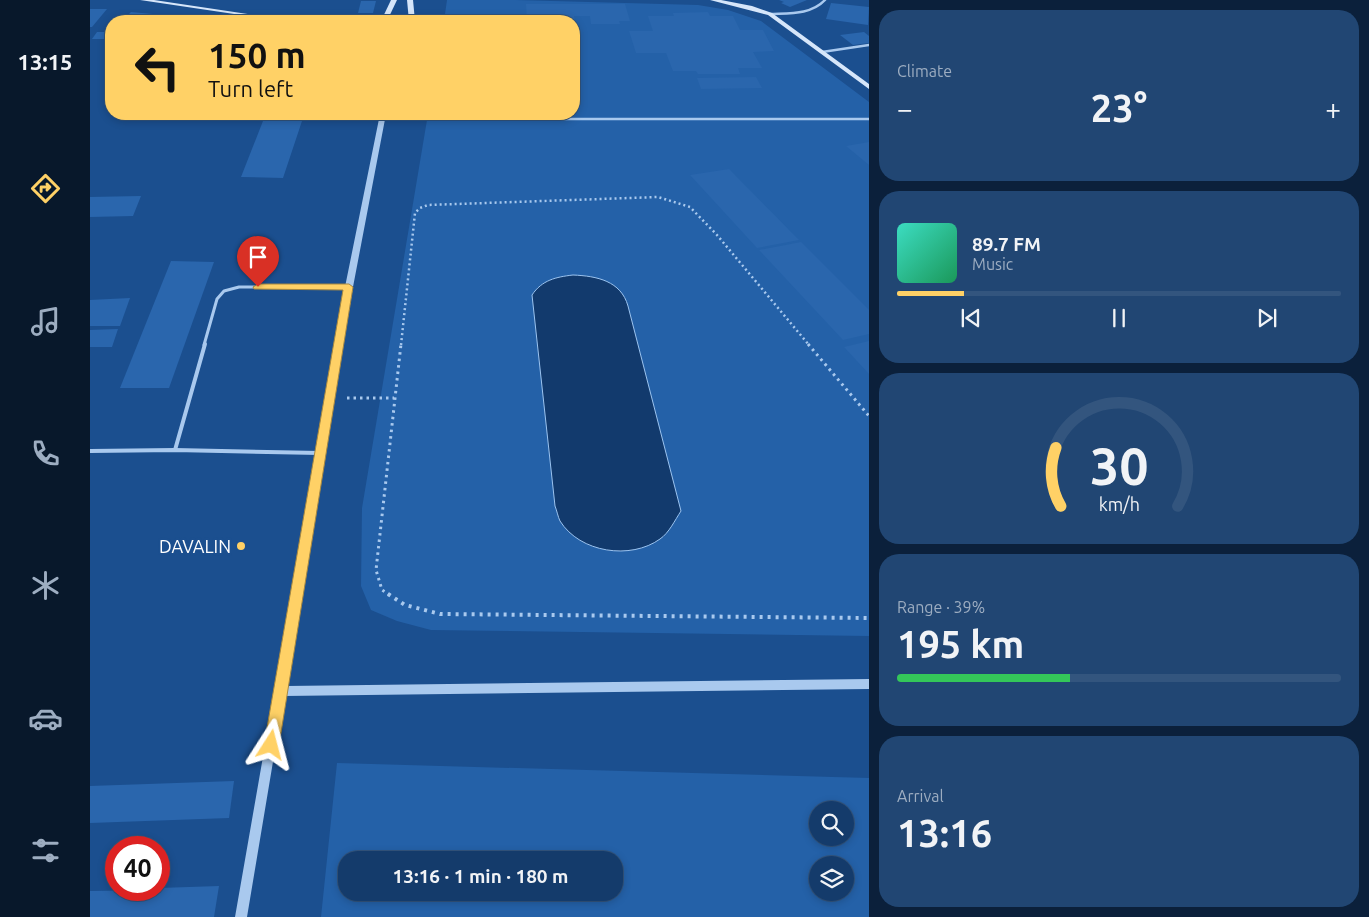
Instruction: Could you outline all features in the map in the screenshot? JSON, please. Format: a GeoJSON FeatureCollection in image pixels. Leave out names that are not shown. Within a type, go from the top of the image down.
{"type":"FeatureCollection","features":[{"type":"Feature","properties":{"kind":"main road"},"geometry":{"type":"LineString","coordinates":[[142,0],[249,15]]}},
{"type":"Feature","properties":{"kind":"main road"},"geometry":{"type":"LineString","coordinates":[[387,15],[394,0]]}},
{"type":"Feature","properties":{"kind":"main road"},"geometry":{"type":"LineString","coordinates":[[410,0],[411,15]]}},
{"type":"Feature","properties":{"kind":"main road"},"geometry":{"type":"LineString","coordinates":[[713,0],[752,8],[770,14],[869,87]]}},
{"type":"Feature","properties":{"kind":"street"},"geometry":{"type":"LineString","coordinates":[[241,917],[329,398],[382,120]]}},
{"type":"Feature","properties":{"kind":"street"},"geometry":{"type":"LineString","coordinates":[[280,691],[869,684]]}},
{"type":"Feature","properties":{"kind":"lane"},"geometry":{"type":"LineString","coordinates":[[770,14],[818,8],[825,0]]}},
{"type":"Feature","properties":{"kind":"lane"},"geometry":{"type":"LineString","coordinates":[[822,52],[869,45]]}},
{"type":"Feature","properties":{"kind":"lane"},"geometry":{"type":"LineString","coordinates":[[580,118],[869,119]]}},
{"type":"Feature","properties":{"kind":"lane"},"geometry":{"type":"LineString","coordinates":[[174,450],[217,299],[224,291],[239,287],[349,287]]}},
{"type":"Feature","properties":{"kind":"lane"},"geometry":{"type":"LineString","coordinates":[[90,451],[174,450],[320,453]]}},
{"type":"Feature","properties":{"kind":"path"},"geometry":{"type":"LineString","coordinates":[[869,416],[696,211],[682,204],[658,197],[428,205],[420,208],[413,218],[376,570],[382,590],[405,605],[440,614],[869,618]]}},
{"type":"Feature","properties":{"kind":"path"},"geometry":{"type":"LineString","coordinates":[[329,398],[394,398]]}},
{"type":"Feature","properties":{"kind":"shaded area"},"geometry":{"type":"Polygon","coordinates":[[[447,0],[698,5],[728,10],[761,21],[869,102],[869,636],[431,630],[397,621],[371,610],[361,586],[362,508],[427,120],[580,120],[580,15],[445,15],[447,0]]]}},
{"type":"Feature","properties":{"kind":"shaded area"},"geometry":{"type":"Polygon","coordinates":[[[573,275],[591,277],[614,285],[625,298],[681,511],[669,530],[660,539],[648,546],[635,550],[607,550],[580,540],[569,532],[560,521],[555,506],[532,295],[540,286],[550,280],[573,275]]]}},
{"type":"Feature","properties":{"kind":"shaded area"},"geometry":{"type":"Polygon","coordinates":[[[337,763],[869,778],[869,917],[321,917],[337,763]]]}},
{"type":"Feature","properties":{"kind":"building"},"geometry":{"type":"Polygon","coordinates":[[[779,0],[807,0],[790,7],[779,0]]]}},
{"type":"Feature","properties":{"kind":"building"},"geometry":{"type":"Polygon","coordinates":[[[361,1],[376,1],[373,13],[358,13],[361,1]]]}},
{"type":"Feature","properties":{"kind":"building"},"geometry":{"type":"Polygon","coordinates":[[[831,3],[869,7],[868,25],[826,19],[831,3]]]}},
{"type":"Feature","properties":{"kind":"building"},"geometry":{"type":"Polygon","coordinates":[[[526,4],[625,4],[630,21],[619,21],[620,24],[591,24],[590,16],[527,15],[526,4]]]}},
{"type":"Feature","properties":{"kind":"building"},"geometry":{"type":"Polygon","coordinates":[[[90,9],[107,9],[92,27],[90,27],[90,9]]]}},
{"type":"Feature","properties":{"kind":"building"},"geometry":{"type":"Polygon","coordinates":[[[131,12],[153,14],[152,15],[128,15],[131,12]]]}},
{"type":"Feature","properties":{"kind":"building"},"geometry":{"type":"Polygon","coordinates":[[[708,12],[710,16],[733,16],[740,30],[763,30],[774,51],[753,52],[762,68],[738,68],[740,74],[698,74],[696,71],[673,71],[666,53],[636,53],[629,31],[653,31],[648,16],[674,16],[673,13],[708,12]]]}},
{"type":"Feature","properties":{"kind":"building"},"geometry":{"type":"Polygon","coordinates":[[[97,32],[105,32],[105,39],[92,39],[97,32]]]}},
{"type":"Feature","properties":{"kind":"building"},"geometry":{"type":"Polygon","coordinates":[[[864,32],[869,36],[869,43],[853,45],[840,35],[864,32]]]}},
{"type":"Feature","properties":{"kind":"building"},"geometry":{"type":"Polygon","coordinates":[[[756,77],[762,88],[701,89],[697,78],[756,77]]]}},
{"type":"Feature","properties":{"kind":"building"},"geometry":{"type":"Polygon","coordinates":[[[263,121],[302,121],[283,178],[241,177],[263,121]]]}},
{"type":"Feature","properties":{"kind":"building"},"geometry":{"type":"Polygon","coordinates":[[[869,142],[869,165],[846,146],[869,142]]]}},
{"type":"Feature","properties":{"kind":"building"},"geometry":{"type":"Polygon","coordinates":[[[729,169],[799,240],[757,248],[690,175],[729,169]]]}},
{"type":"Feature","properties":{"kind":"building"},"geometry":{"type":"Polygon","coordinates":[[[141,196],[133,216],[90,217],[90,197],[141,196]]]}},
{"type":"Feature","properties":{"kind":"building"},"geometry":{"type":"Polygon","coordinates":[[[801,242],[869,310],[869,334],[843,340],[759,250],[801,242]]]}},
{"type":"Feature","properties":{"kind":"building"},"geometry":{"type":"Polygon","coordinates":[[[171,261],[214,262],[169,388],[120,388],[171,261]]]}},
{"type":"Feature","properties":{"kind":"building"},"geometry":{"type":"Polygon","coordinates":[[[130,298],[120,326],[90,326],[90,300],[130,298]]]}},
{"type":"Feature","properties":{"kind":"building"},"geometry":{"type":"Polygon","coordinates":[[[118,329],[112,347],[90,347],[90,330],[118,329]]]}},
{"type":"Feature","properties":{"kind":"building"},"geometry":{"type":"Polygon","coordinates":[[[869,341],[869,374],[844,347],[869,341]]]}},
{"type":"Feature","properties":{"kind":"building"},"geometry":{"type":"Polygon","coordinates":[[[234,781],[229,818],[90,823],[90,786],[234,781]]]}},
{"type":"Feature","properties":{"kind":"building"},"geometry":{"type":"Polygon","coordinates":[[[219,886],[214,917],[90,917],[90,891],[105,891],[105,901],[170,901],[170,888],[219,886]]]}},
{"type":"Feature","properties":{"kind":"place","name":"DAVALIN"},"geometry":{"type":"Point","coordinates":[241,546]}},
{"type":"Feature","properties":{"kind":"route"},"geometry":{"type":"LineString","coordinates":[[258,287],[349,287],[271,745]]}}]}
